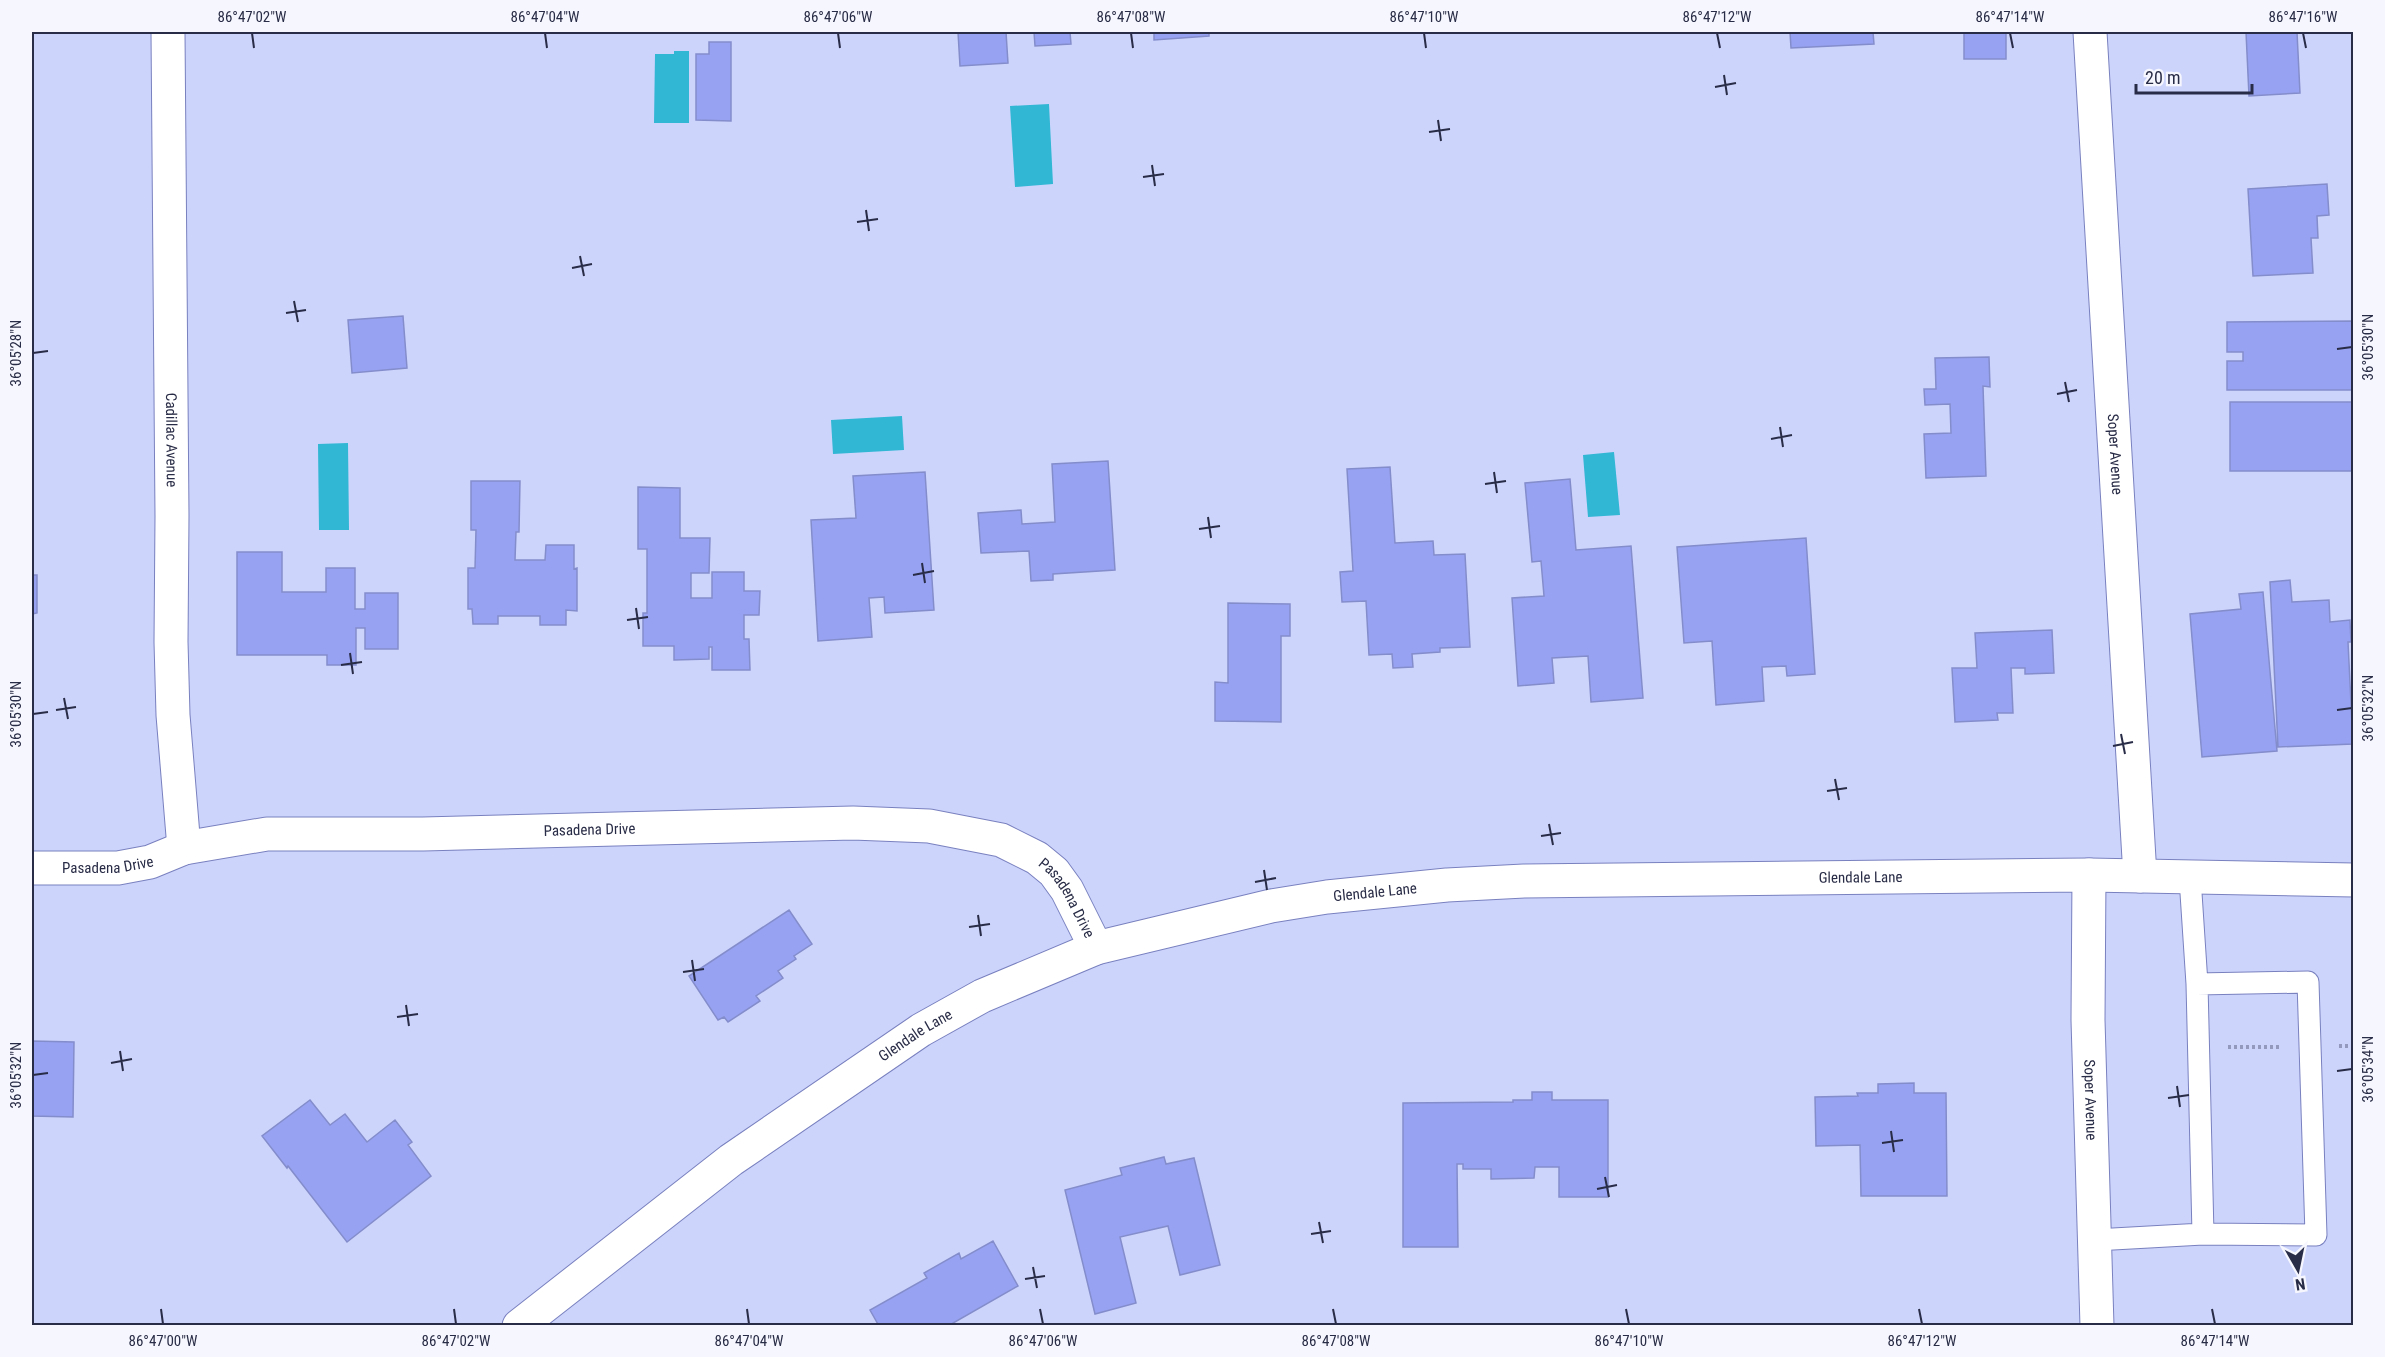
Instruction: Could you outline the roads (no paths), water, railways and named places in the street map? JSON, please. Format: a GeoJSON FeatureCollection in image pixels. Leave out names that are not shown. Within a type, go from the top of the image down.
{"type":"FeatureCollection","features":[{"type":"Feature","properties":{"kind":"street","name":"Cadillac Avenue"},"geometry":{"type":"LineString","coordinates":[[168,32],[171,642],[173,715],[184,848]]}},
{"type":"Feature","properties":{"kind":"street","name":"Soper Avenue"},"geometry":{"type":"LineString","coordinates":[[2090,32],[2140,876]]}},
{"type":"Feature","properties":{"kind":"street","name":"Pasadena Drive"},"geometry":{"type":"LineString","coordinates":[[32,868],[118,868],[150,862],[184,848],[267,834],[423,834],[853,823],[929,826],[1001,840],[1037,858],[1054,872],[1067,890],[1096,948]]}},
{"type":"Feature","properties":{"kind":"street","name":"Soper Avenue"},"geometry":{"type":"LineString","coordinates":[[2089,875],[2088,1020],[2097,1326]]}},
{"type":"Feature","properties":{"kind":"street","name":"Glendale Lane"},"geometry":{"type":"LineString","coordinates":[[519,1326],[731,1160],[921,1030],[982,996],[1096,948],[1271,906],[1327,897],[1447,885],[1615,879],[2089,875],[2354,880]]}},
{"type":"Feature","properties":{"kind":"lane"},"geometry":{"type":"LineString","coordinates":[[2190,878],[2197,984],[2203,1234]]}},
{"type":"Feature","properties":{"kind":"lane"},"geometry":{"type":"LineString","coordinates":[[2095,1240],[2203,1234],[2316,1234],[2308,982],[2197,984]]}},
{"type":"Feature","properties":{"kind":"water"},"geometry":{"type":"Polygon","coordinates":[[[674,51],[689,51],[689,123],[654,123],[655,54],[674,54],[674,51]]]}},
{"type":"Feature","properties":{"kind":"water"},"geometry":{"type":"Polygon","coordinates":[[[1049,104],[1053,184],[1015,187],[1010,106],[1049,104]]]}},
{"type":"Feature","properties":{"kind":"water"},"geometry":{"type":"Polygon","coordinates":[[[902,416],[904,450],[833,454],[831,420],[902,416]]]}},
{"type":"Feature","properties":{"kind":"water"},"geometry":{"type":"Polygon","coordinates":[[[348,443],[349,530],[319,530],[318,444],[348,443]]]}},
{"type":"Feature","properties":{"kind":"water"},"geometry":{"type":"Polygon","coordinates":[[[1614,452],[1620,515],[1588,517],[1583,455],[1614,452]]]}}]}
